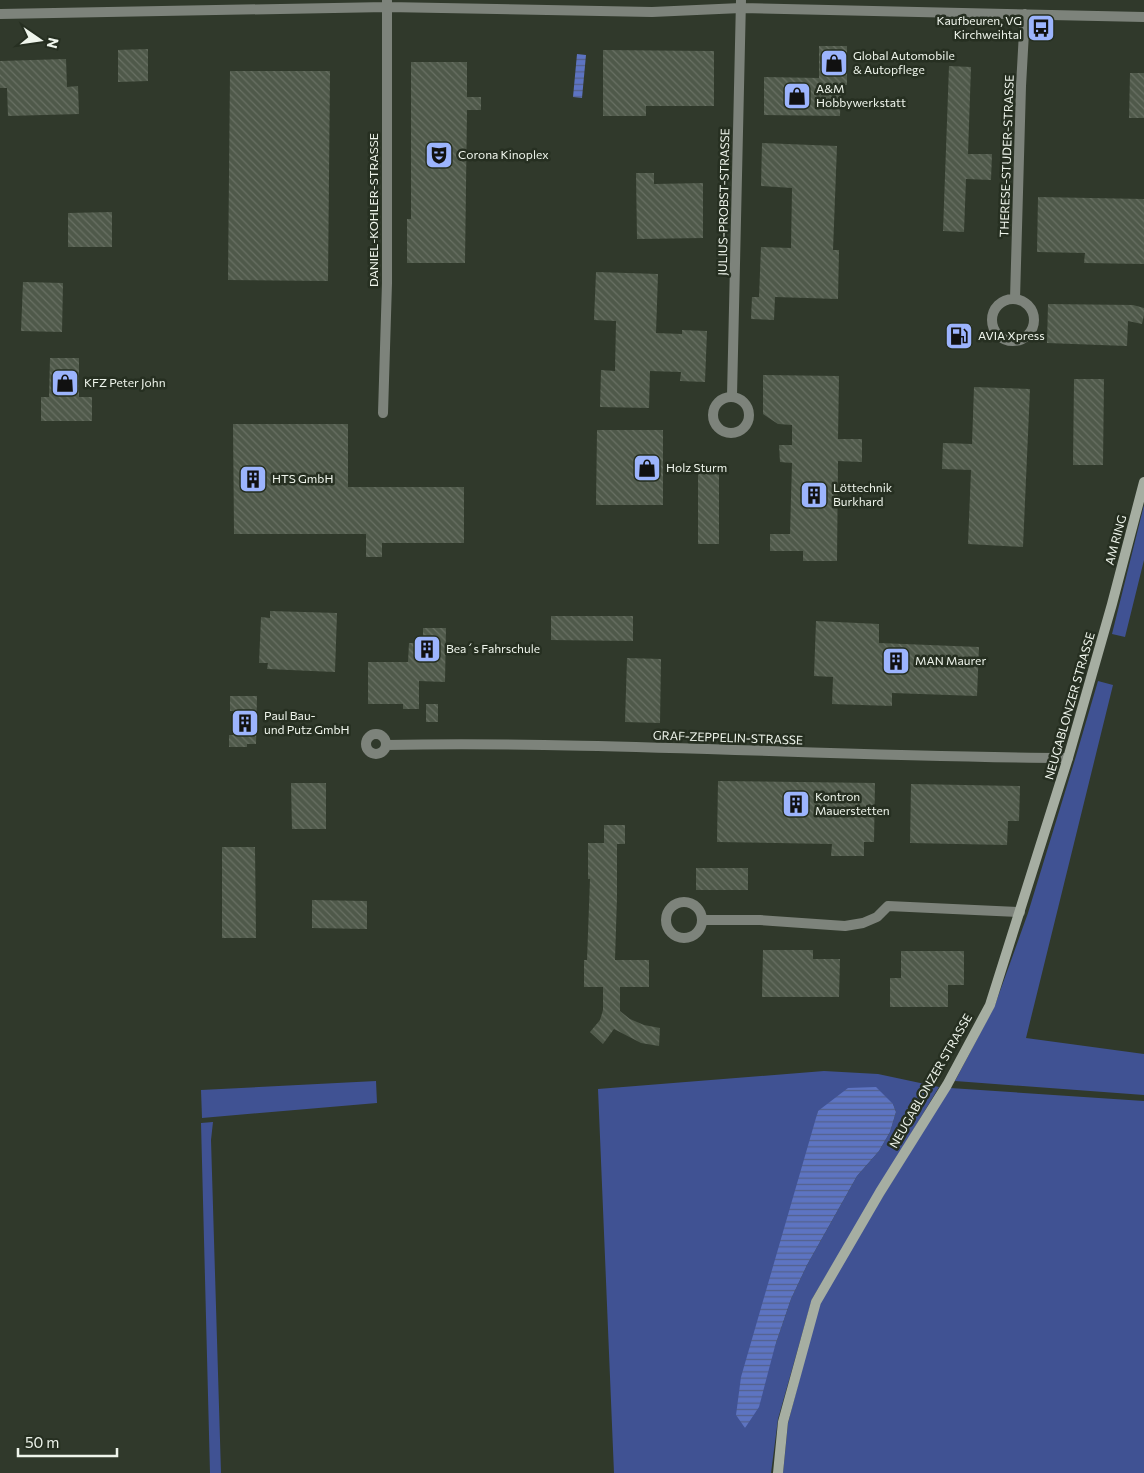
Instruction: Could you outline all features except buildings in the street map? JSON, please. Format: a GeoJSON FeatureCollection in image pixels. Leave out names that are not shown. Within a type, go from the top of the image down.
{"type":"FeatureCollection","features":[{"type":"Feature","properties":{"kind":"street"},"geometry":{"type":"LineString","coordinates":[[0,14],[387,3],[652,12],[741,4],[1144,17]]}},
{"type":"Feature","properties":{"kind":"street","name":"DANIEL-KOHLER-STRASSE"},"geometry":{"type":"LineString","coordinates":[[383,413],[387,283],[387,3]]}},
{"type":"Feature","properties":{"kind":"street","name":"JULIUS-PROBST-STRASSE"},"geometry":{"type":"LineString","coordinates":[[732,396],[741,4]]}},
{"type":"Feature","properties":{"kind":"street","name":"THERESE-STUDER-STRASSE"},"geometry":{"type":"LineString","coordinates":[[1015,299],[1025,14]]}},
{"type":"Feature","properties":{"kind":"street"},"geometry":{"type":"LineString","coordinates":[[1008,299],[1015,299],[1022,300],[1028,304],[1034,318],[1032,332],[1013,342],[999,336],[995,330],[992,318],[997,306],[1008,299]]}},
{"type":"Feature","properties":{"kind":"street","name":"AM RING"},"geometry":{"type":"LineString","coordinates":[[1112,604],[1144,482]]}},
{"type":"Feature","properties":{"kind":"street","name":"NEUGABLONZER STRASSE"},"geometry":{"type":"LineString","coordinates":[[778,1473],[783,1422],[816,1302],[880,1192],[947,1084],[990,1005],[1068,758],[1112,604]]}},
{"type":"Feature","properties":{"kind":"street","name":"GRAF-ZEPPELIN-STRASSE"},"geometry":{"type":"LineString","coordinates":[[386,745],[479,744],[1068,758]]}},
{"type":"Feature","properties":{"kind":"street"},"geometry":{"type":"LineString","coordinates":[[702,920],[760,920],[845,926],[863,923],[877,917],[888,906],[1020,912]]}},
{"type":"Feature","properties":{"kind":"shaded area"},"geometry":{"type":"Polygon","coordinates":[[[577,54],[586,55],[582,98],[573,97],[577,54]]]}},
{"type":"Feature","properties":{"kind":"shaded area"},"geometry":{"type":"Polygon","coordinates":[[[1144,505],[1144,560],[1125,637],[1112,634],[1144,505]]]}},
{"type":"Feature","properties":{"kind":"shaded area"},"geometry":{"type":"Polygon","coordinates":[[[1098,681],[1113,685],[1026,1038],[1144,1054],[1144,1095],[955,1081],[995,1005],[1028,913],[1098,681]]]}},
{"type":"Feature","properties":{"kind":"shaded area"},"geometry":{"type":"Polygon","coordinates":[[[824,1071],[878,1074],[939,1087],[812,1299],[778,1419],[771,1473],[614,1473],[598,1089],[824,1071]],[[893,1104],[818,1111],[775,1346],[791,1299],[807,1265],[857,1176],[879,1151],[890,1132],[896,1112],[893,1104]]]}},
{"type":"Feature","properties":{"kind":"shaded area"},"geometry":{"type":"Polygon","coordinates":[[[376,1081],[377,1103],[202,1118],[201,1090],[376,1081]]]}},
{"type":"Feature","properties":{"kind":"shaded area"},"geometry":{"type":"Polygon","coordinates":[[[876,1087],[893,1104],[896,1112],[890,1132],[879,1151],[857,1176],[807,1265],[791,1299],[775,1346],[759,1407],[745,1428],[736,1415],[741,1377],[818,1111],[848,1088],[876,1087]]]}},
{"type":"Feature","properties":{"kind":"shaded area"},"geometry":{"type":"Polygon","coordinates":[[[950,1088],[1144,1101],[1144,1473],[783,1473],[788,1423],[819,1304],[950,1088]]]}},
{"type":"Feature","properties":{"kind":"shaded area"},"geometry":{"type":"Polygon","coordinates":[[[213,1122],[211,1140],[221,1473],[210,1473],[201,1123],[213,1122]]]}},
{"type":"Feature","properties":{"kind":"place","name":"Kaufbeuren, VG Kirchweihtal"},"geometry":{"type":"Point","coordinates":[1041,28]}},
{"type":"Feature","properties":{"kind":"place","name":"Global Automobile & Autopflege"},"geometry":{"type":"Point","coordinates":[834,63]}},
{"type":"Feature","properties":{"kind":"place","name":"A&M Hobbywerkstatt"},"geometry":{"type":"Point","coordinates":[797,96]}},
{"type":"Feature","properties":{"kind":"place","name":"Corona Kinoplex"},"geometry":{"type":"Point","coordinates":[439,155]}},
{"type":"Feature","properties":{"kind":"place","name":"AVIA Xpress"},"geometry":{"type":"Point","coordinates":[959,336]}},
{"type":"Feature","properties":{"kind":"place","name":"KFZ Peter John"},"geometry":{"type":"Point","coordinates":[65,383]}},
{"type":"Feature","properties":{"kind":"place","name":"Holz Sturm"},"geometry":{"type":"Point","coordinates":[647,468]}},
{"type":"Feature","properties":{"kind":"place","name":"HTS GmbH"},"geometry":{"type":"Point","coordinates":[253,479]}},
{"type":"Feature","properties":{"kind":"place","name":"Löttechnik Burkhard"},"geometry":{"type":"Point","coordinates":[814,495]}},
{"type":"Feature","properties":{"kind":"place","name":"Bea´s Fahrschule"},"geometry":{"type":"Point","coordinates":[427,649]}},
{"type":"Feature","properties":{"kind":"place","name":"MAN Maurer"},"geometry":{"type":"Point","coordinates":[896,661]}},
{"type":"Feature","properties":{"kind":"place","name":"Paul Bau- und Putz GmbH"},"geometry":{"type":"Point","coordinates":[245,723]}},
{"type":"Feature","properties":{"kind":"place","name":"Kontron Mauerstetten"},"geometry":{"type":"Point","coordinates":[796,804]}}]}
